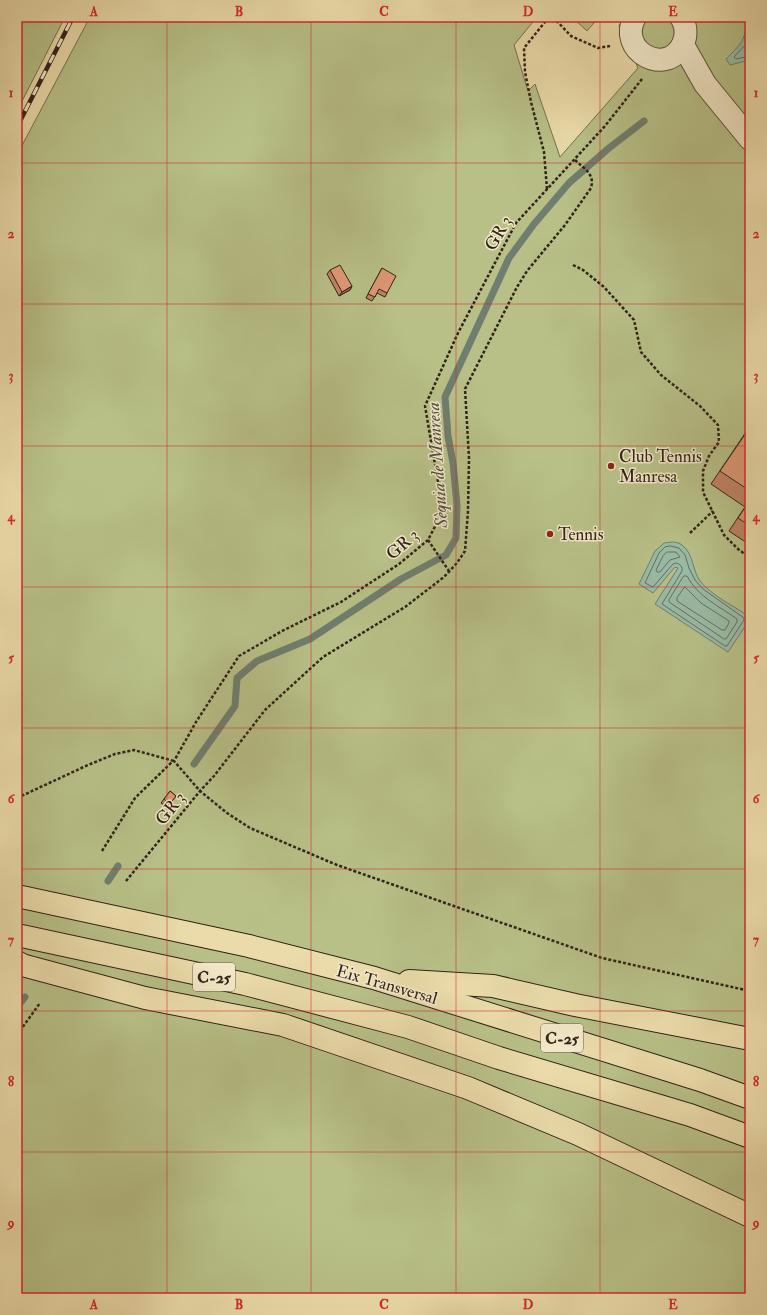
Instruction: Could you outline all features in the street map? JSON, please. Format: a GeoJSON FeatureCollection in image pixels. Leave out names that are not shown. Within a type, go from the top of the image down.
{"type":"FeatureCollection","features":[{"type":"Feature","properties":{"kind":"highway","name":"Eix Transversal"},"geometry":{"type":"LineString","coordinates":[[17,896],[249,946],[374,978],[700,1080],[750,1098]]}},
{"type":"Feature","properties":{"kind":"highway","name":"Eix Transversal"},"geometry":{"type":"LineString","coordinates":[[17,935],[245,984],[408,1027],[499,1058],[690,1115],[750,1137]]}},
{"type":"Feature","properties":{"kind":"highway"},"geometry":{"type":"LineString","coordinates":[[17,962],[22,965],[145,998],[283,1024],[468,1088],[578,1134],[750,1216]]}},
{"type":"Feature","properties":{"kind":"highway"},"geometry":{"type":"LineString","coordinates":[[374,978],[493,986],[575,1005],[750,1039]]}},
{"type":"Feature","properties":{"kind":"street"},"geometry":{"type":"LineString","coordinates":[[635,17],[631,28],[632,41],[640,52],[647,57],[660,60],[676,51],[686,32],[686,27],[682,18]]}},
{"type":"Feature","properties":{"kind":"street"},"geometry":{"type":"LineString","coordinates":[[676,51],[750,139]]}},
{"type":"Feature","properties":{"kind":"path"},"geometry":{"type":"LineString","coordinates":[[547,189],[544,152],[525,72],[524,48],[550,17]]}},
{"type":"Feature","properties":{"kind":"path"},"geometry":{"type":"LineString","coordinates":[[553,17],[571,36],[598,48],[632,41]]}},
{"type":"Feature","properties":{"kind":"path","name":"GR 3"},"geometry":{"type":"LineString","coordinates":[[126,881],[200,791],[174,761],[196,722],[239,656],[284,630],[341,602],[399,564],[428,540],[443,511],[425,406],[458,333],[516,223],[605,126],[639,84]]}},
{"type":"Feature","properties":{"kind":"path"},"geometry":{"type":"LineString","coordinates":[[574,159],[591,175],[591,188],[517,287],[465,389],[469,458],[468,511],[465,551],[457,563],[444,577],[405,607],[324,657],[266,710],[231,755],[200,791],[227,813],[250,828],[337,865],[602,958],[750,991]]}},
{"type":"Feature","properties":{"kind":"path"},"geometry":{"type":"LineString","coordinates":[[573,265],[583,270],[604,287],[634,320],[641,352],[661,375],[700,406],[718,425],[719,442],[709,456],[703,471],[703,492],[724,535],[738,549],[750,558]]}},
{"type":"Feature","properties":{"kind":"path"},"geometry":{"type":"LineString","coordinates":[[690,532],[713,511]]}},
{"type":"Feature","properties":{"kind":"path"},"geometry":{"type":"LineString","coordinates":[[428,540],[449,571]]}},
{"type":"Feature","properties":{"kind":"path"},"geometry":{"type":"LineString","coordinates":[[17,798],[115,754],[134,750],[174,761]]}},
{"type":"Feature","properties":{"kind":"path"},"geometry":{"type":"LineString","coordinates":[[102,851],[135,798],[174,761]]}},
{"type":"Feature","properties":{"kind":"path"},"geometry":{"type":"LineString","coordinates":[[17,1035],[40,1003]]}},
{"type":"Feature","properties":{"kind":"green space"},"geometry":{"type":"Polygon","coordinates":[[[17,17],[65,17],[17,111],[17,17]]]}},
{"type":"Feature","properties":{"kind":"green space"},"geometry":{"type":"Polygon","coordinates":[[[90,17],[537,17],[514,45],[528,91],[535,84],[560,157],[638,68],[619,26],[624,17],[750,17],[750,1298],[17,1298],[17,155],[90,17]]]}},
{"type":"Feature","properties":{"kind":"green space"},"geometry":{"type":"Polygon","coordinates":[[[573,17],[599,17],[587,31],[573,17]]]}},
{"type":"Feature","properties":{"kind":"water"},"geometry":{"type":"Polygon","coordinates":[[[746,17],[750,17],[750,60],[730,65],[726,59],[742,41],[746,25],[746,17]]]}},
{"type":"Feature","properties":{"kind":"water"},"geometry":{"type":"Polygon","coordinates":[[[676,542],[682,545],[691,557],[697,577],[700,581],[717,596],[750,617],[728,652],[655,604],[678,568],[675,567],[653,593],[639,584],[655,551],[664,543],[676,542]]]}},
{"type":"Feature","properties":{"kind":"building"},"geometry":{"type":"Polygon","coordinates":[[[340,265],[352,286],[342,292],[330,270],[340,265]]]}},
{"type":"Feature","properties":{"kind":"building"},"geometry":{"type":"Polygon","coordinates":[[[382,268],[396,276],[387,293],[379,289],[375,297],[368,294],[382,268]]]}},
{"type":"Feature","properties":{"kind":"building"},"geometry":{"type":"Polygon","coordinates":[[[750,427],[750,491],[720,471],[750,427]]]}},
{"type":"Feature","properties":{"kind":"building"},"geometry":{"type":"Polygon","coordinates":[[[750,500],[750,526],[738,518],[750,500]]]}},
{"type":"Feature","properties":{"kind":"building"},"geometry":{"type":"Polygon","coordinates":[[[170,791],[176,796],[170,804],[164,799],[170,791]]]}},
{"type":"Feature","properties":{"kind":"waterway","name":"Sèquia de Manresa"},"geometry":{"type":"LineString","coordinates":[[194,764],[235,706],[237,678],[257,661],[310,639],[401,579],[446,555],[456,538],[457,505],[453,463],[448,436],[445,397],[509,258],[534,224],[569,183],[609,148],[644,121]]}},
{"type":"Feature","properties":{"kind":"waterway","name":"Sèquia de Manresa"},"geometry":{"type":"LineString","coordinates":[[108,881],[118,866]]}},
{"type":"Feature","properties":{"kind":"waterway","name":"Sèquia de Manresa"},"geometry":{"type":"LineString","coordinates":[[17,1007],[25,997]]}},
{"type":"Feature","properties":{"kind":"railway"},"geometry":{"type":"LineString","coordinates":[[17,127],[73,17]]}},
{"type":"Feature","properties":{"kind":"place","name":"Club Tennis Manresa"},"geometry":{"type":"Point","coordinates":[611,466]}},
{"type":"Feature","properties":{"kind":"place","name":"Tennis"},"geometry":{"type":"Point","coordinates":[550,534]}}]}
